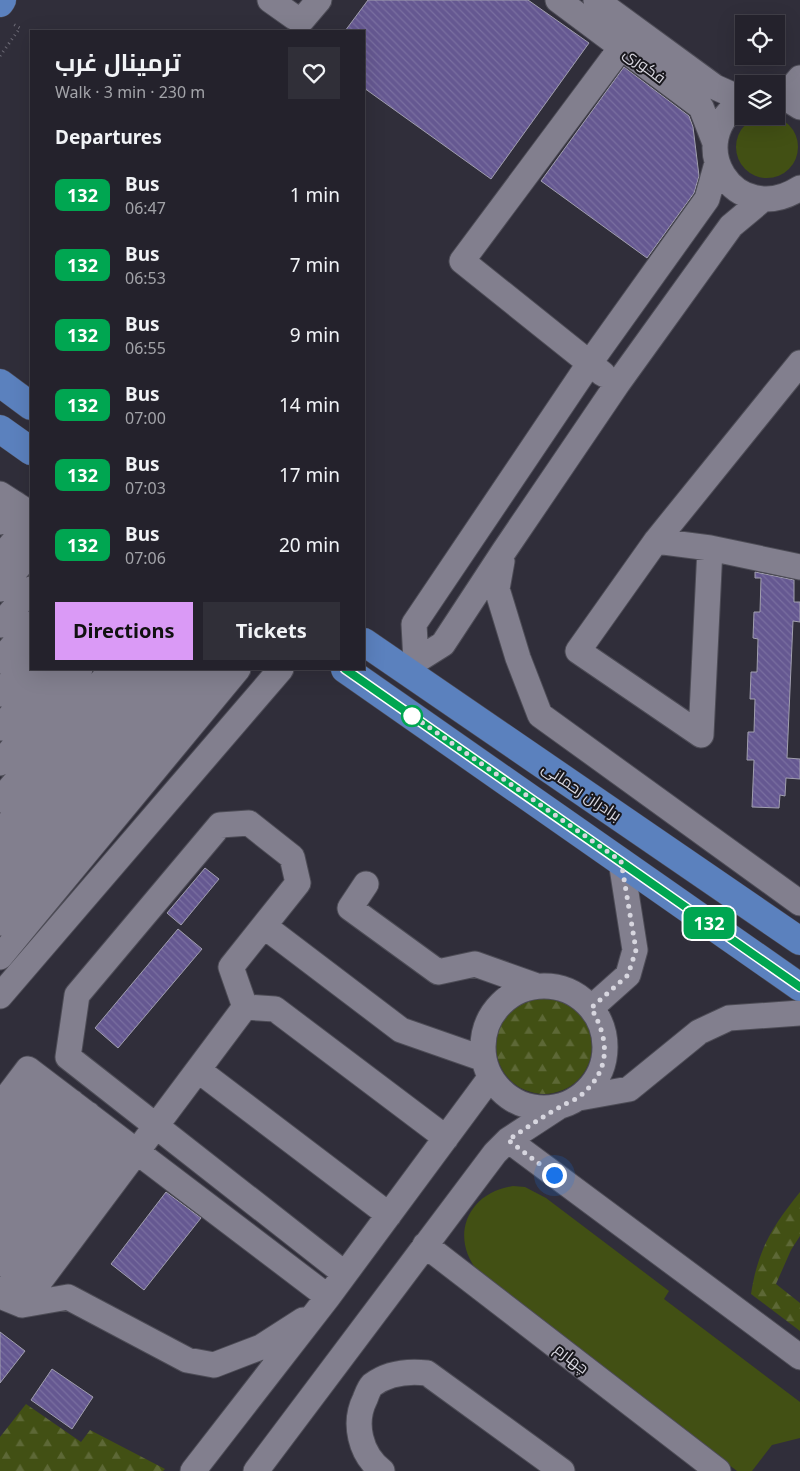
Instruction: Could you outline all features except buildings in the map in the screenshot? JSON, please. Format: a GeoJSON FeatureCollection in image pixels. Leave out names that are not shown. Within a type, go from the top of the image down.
{"type":"FeatureCollection","features":[{"type":"Feature","properties":{"kind":"main road"},"geometry":{"type":"LineString","coordinates":[[0,383],[30,405]]}},
{"type":"Feature","properties":{"kind":"main road"},"geometry":{"type":"LineString","coordinates":[[0,429],[30,450]]}},
{"type":"Feature","properties":{"kind":"main road","name":"برادران رحمانی"},"geometry":{"type":"LineString","coordinates":[[365,642],[412,666],[800,941]]}},
{"type":"Feature","properties":{"kind":"main road"},"geometry":{"type":"LineString","coordinates":[[346,670],[800,987]]}},
{"type":"Feature","properties":{"kind":"street"},"geometry":{"type":"LineString","coordinates":[[270,0],[294,17],[302,20],[319,0]]}},
{"type":"Feature","properties":{"kind":"street","name":"فکوری"},"geometry":{"type":"LineString","coordinates":[[558,0],[701,106],[726,181],[749,197],[762,200]]}},
{"type":"Feature","properties":{"kind":"street","name":"فکوری"},"geometry":{"type":"LineString","coordinates":[[596,0],[715,87],[735,96]]}},
{"type":"Feature","properties":{"kind":"street"},"geometry":{"type":"LineString","coordinates":[[614,57],[462,261],[589,364],[618,383]]}},
{"type":"Feature","properties":{"kind":"street"},"geometry":{"type":"LineString","coordinates":[[787,100],[800,78]]}},
{"type":"Feature","properties":{"kind":"street"},"geometry":{"type":"LineString","coordinates":[[412,666],[414,624],[589,364],[707,199],[724,117],[735,106]]}},
{"type":"Feature","properties":{"kind":"street"},"geometry":{"type":"LineString","coordinates":[[412,666],[443,644],[618,383],[732,226],[762,200],[776,199],[800,188]]}},
{"type":"Feature","properties":{"kind":"street"},"geometry":{"type":"LineString","coordinates":[[710,548],[701,735],[578,651],[656,541],[800,363]]}},
{"type":"Feature","properties":{"kind":"street"},"geometry":{"type":"LineString","coordinates":[[0,558],[16,511]]}},
{"type":"Feature","properties":{"kind":"street"},"geometry":{"type":"LineString","coordinates":[[656,541],[710,548],[800,567]]}},
{"type":"Feature","properties":{"kind":"street"},"geometry":{"type":"LineString","coordinates":[[504,551],[497,589],[518,658],[540,715],[800,903]]}},
{"type":"Feature","properties":{"kind":"street"},"geometry":{"type":"LineString","coordinates":[[0,589],[30,553]]}},
{"type":"Feature","properties":{"kind":"street"},"geometry":{"type":"LineString","coordinates":[[441,584],[470,605]]}},
{"type":"Feature","properties":{"kind":"street"},"geometry":{"type":"LineString","coordinates":[[0,626],[30,590]]}},
{"type":"Feature","properties":{"kind":"street"},"geometry":{"type":"LineString","coordinates":[[0,661],[30,625]]}},
{"type":"Feature","properties":{"kind":"street"},"geometry":{"type":"LineString","coordinates":[[0,694],[30,658]]}},
{"type":"Feature","properties":{"kind":"street"},"geometry":{"type":"LineString","coordinates":[[0,728],[49,670]]}},
{"type":"Feature","properties":{"kind":"street"},"geometry":{"type":"LineString","coordinates":[[0,763],[79,670]]}},
{"type":"Feature","properties":{"kind":"street"},"geometry":{"type":"LineString","coordinates":[[0,800],[111,670]]}},
{"type":"Feature","properties":{"kind":"street"},"geometry":{"type":"LineString","coordinates":[[0,834],[140,670]]}},
{"type":"Feature","properties":{"kind":"street"},"geometry":{"type":"LineString","coordinates":[[0,865],[166,670]]}},
{"type":"Feature","properties":{"kind":"street"},"geometry":{"type":"LineString","coordinates":[[0,895],[189,670]]}},
{"type":"Feature","properties":{"kind":"street"},"geometry":{"type":"LineString","coordinates":[[0,923],[213,670]]}},
{"type":"Feature","properties":{"kind":"street"},"geometry":{"type":"LineString","coordinates":[[0,957],[237,670]]}},
{"type":"Feature","properties":{"kind":"street"},"geometry":{"type":"LineString","coordinates":[[0,996],[280,670]]}},
{"type":"Feature","properties":{"kind":"street"},"geometry":{"type":"LineString","coordinates":[[245,1007],[231,967],[298,883],[292,857],[249,823],[220,825],[77,996],[68,1057],[346,1274]]}},
{"type":"Feature","properties":{"kind":"street"},"geometry":{"type":"LineString","coordinates":[[591,1008],[628,975],[636,950],[621,861]]}},
{"type":"Feature","properties":{"kind":"street"},"geometry":{"type":"LineString","coordinates":[[256,1471],[495,1153],[508,1140],[570,1102],[593,1083],[603,1065],[606,1045],[601,1025],[591,1008],[576,994],[558,987],[537,986],[475,964],[438,972],[350,908],[366,884]]}},
{"type":"Feature","properties":{"kind":"street"},"geometry":{"type":"LineString","coordinates":[[264,926],[401,1030],[487,1068]]}},
{"type":"Feature","properties":{"kind":"street"},"geometry":{"type":"LineString","coordinates":[[537,986],[518,991],[501,1003],[489,1019],[483,1038],[487,1068],[503,1093],[520,1104],[540,1108],[629,1089],[699,1032],[729,1018],[800,1013]]}},
{"type":"Feature","properties":{"kind":"street"},"geometry":{"type":"LineString","coordinates":[[156,1126],[245,1007]]}},
{"type":"Feature","properties":{"kind":"street"},"geometry":{"type":"LineString","coordinates":[[245,1007],[275,1009],[446,1138]]}},
{"type":"Feature","properties":{"kind":"street"},"geometry":{"type":"LineString","coordinates":[[193,1471],[346,1274],[446,1138],[487,1068]]}},
{"type":"Feature","properties":{"kind":"street"},"geometry":{"type":"LineString","coordinates":[[198,1070],[389,1215]]}},
{"type":"Feature","properties":{"kind":"street"},"geometry":{"type":"LineString","coordinates":[[0,1106],[81,1109],[156,1126]]}},
{"type":"Feature","properties":{"kind":"street"},"geometry":{"type":"LineString","coordinates":[[0,1134],[81,1109]]}},
{"type":"Feature","properties":{"kind":"street"},"geometry":{"type":"LineString","coordinates":[[0,1166],[81,1109]]}},
{"type":"Feature","properties":{"kind":"street"},"geometry":{"type":"LineString","coordinates":[[0,1199],[81,1109]]}},
{"type":"Feature","properties":{"kind":"street"},"geometry":{"type":"LineString","coordinates":[[0,1232],[81,1109]]}},
{"type":"Feature","properties":{"kind":"street"},"geometry":{"type":"LineString","coordinates":[[0,1264],[81,1109]]}},
{"type":"Feature","properties":{"kind":"street"},"geometry":{"type":"LineString","coordinates":[[0,1290],[5,1292],[81,1109]]}},
{"type":"Feature","properties":{"kind":"street"},"geometry":{"type":"LineString","coordinates":[[81,1109],[11,1301],[68,1297],[187,1360],[214,1365],[261,1347],[323,1304]]}},
{"type":"Feature","properties":{"kind":"street"},"geometry":{"type":"LineString","coordinates":[[81,1109],[323,1304]]}},
{"type":"Feature","properties":{"kind":"street"},"geometry":{"type":"LineString","coordinates":[[508,1140],[800,1357]]}},
{"type":"Feature","properties":{"kind":"street","name":"چهارم"},"geometry":{"type":"LineString","coordinates":[[425,1245],[718,1471]]}},
{"type":"Feature","properties":{"kind":"street"},"geometry":{"type":"LineString","coordinates":[[382,1471],[364,1449],[358,1428],[362,1406],[371,1386],[392,1375],[410,1371],[427,1372],[562,1471]]}},
{"type":"Feature","properties":{"kind":"path"},"geometry":{"type":"LineString","coordinates":[[0,56],[20,28]]}},
{"type":"Feature","properties":{"kind":"green space"},"geometry":{"type":"Polygon","coordinates":[[[785,123],[789,125],[797,141],[797,153],[789,169],[779,175],[767,178],[755,175],[745,169],[739,159],[736,147],[739,135],[745,125],[785,125],[785,123]]]}},
{"type":"Feature","properties":{"kind":"green space"},"geometry":{"type":"Polygon","coordinates":[[[544,998],[563,1001],[578,1012],[589,1027],[592,1046],[589,1065],[578,1080],[563,1091],[544,1094],[525,1091],[510,1080],[499,1065],[496,1046],[499,1027],[510,1012],[525,1001],[544,998]]]}},
{"type":"Feature","properties":{"kind":"green space"},"geometry":{"type":"Polygon","coordinates":[[[513,1186],[525,1187],[546,1198],[669,1291],[664,1299],[800,1402],[800,1438],[772,1445],[752,1471],[737,1471],[482,1276],[472,1262],[466,1248],[464,1234],[467,1220],[473,1208],[483,1198],[496,1190],[513,1186]]]}},
{"type":"Feature","properties":{"kind":"green space"},"geometry":{"type":"Polygon","coordinates":[[[800,1192],[800,1236],[791,1250],[776,1284],[800,1303],[800,1331],[751,1294],[762,1251],[774,1228],[800,1192]]]}},
{"type":"Feature","properties":{"kind":"green space"},"geometry":{"type":"Polygon","coordinates":[[[26,1404],[81,1442],[90,1430],[165,1469],[163,1471],[0,1471],[0,1437],[26,1404]]]}},
{"type":"Feature","properties":{"kind":"bus line","name":"132"},"geometry":{"type":"LineString","coordinates":[[346,670],[800,987]]}},
{"type":"Feature","properties":{"kind":"route"},"geometry":{"type":"LineString","coordinates":[[412,716],[410,714],[621,861],[636,950],[628,975],[591,1008],[601,1025],[606,1045],[603,1065],[593,1083],[579,1098],[560,1106],[508,1140],[554,1175]]}}]}
